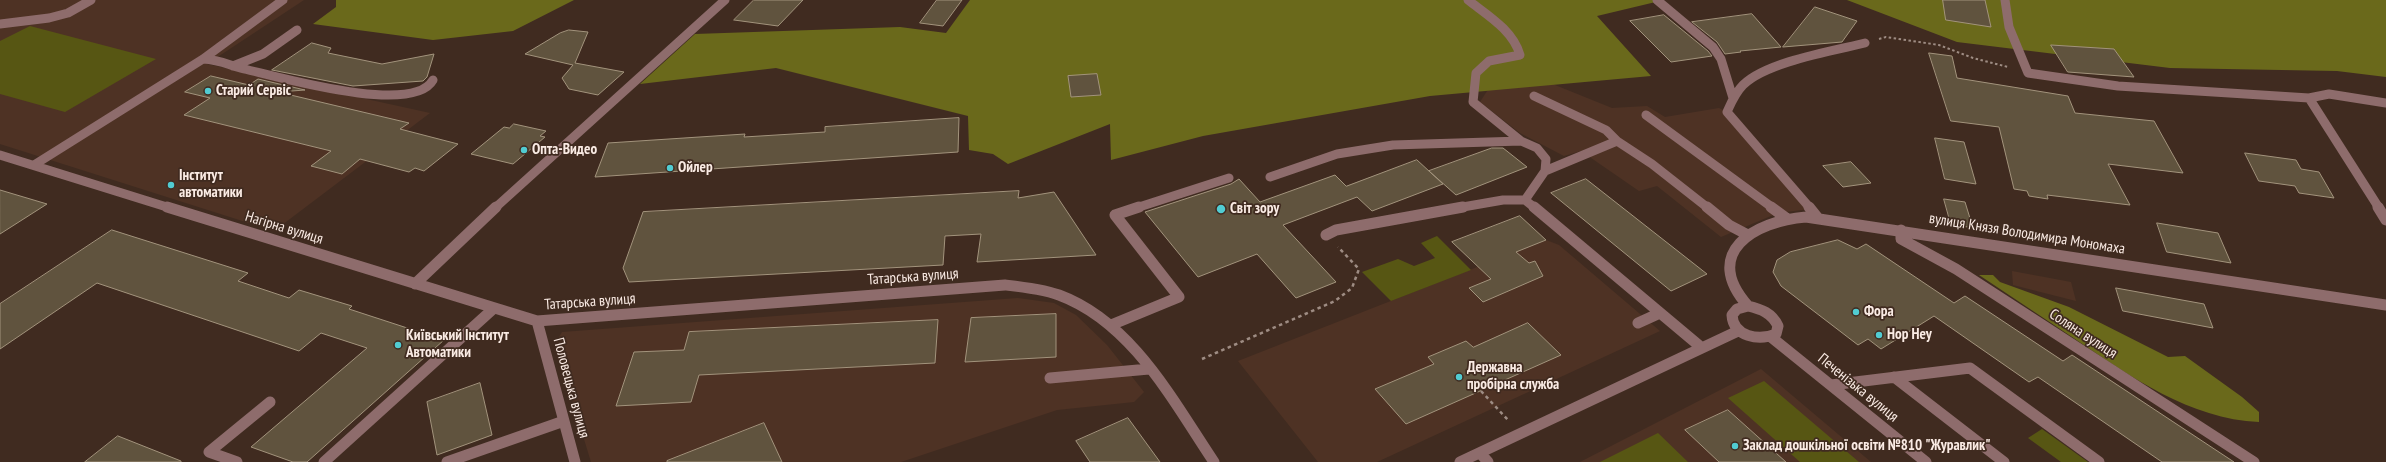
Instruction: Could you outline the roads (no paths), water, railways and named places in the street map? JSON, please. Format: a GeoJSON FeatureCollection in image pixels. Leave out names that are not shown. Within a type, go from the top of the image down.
{"type":"FeatureCollection","features":[{"type":"Feature","properties":{"kind":"street"},"geometry":{"type":"LineString","coordinates":[[0,24],[49,18],[68,13],[91,0]]}},
{"type":"Feature","properties":{"kind":"street"},"geometry":{"type":"LineString","coordinates":[[34,165],[203,59],[283,0]]}},
{"type":"Feature","properties":{"kind":"street"},"geometry":{"type":"LineString","coordinates":[[415,284],[457,243],[725,0]]}},
{"type":"Feature","properties":{"kind":"street"},"geometry":{"type":"LineString","coordinates":[[1468,0],[1500,26],[1519,48],[1520,55],[1489,61],[1476,73],[1474,102],[1522,141],[1537,148],[1546,159],[1546,171]]}},
{"type":"Feature","properties":{"kind":"street"},"geometry":{"type":"LineString","coordinates":[[1657,0],[1713,47],[1721,59],[1733,98]]}},
{"type":"Feature","properties":{"kind":"street"},"geometry":{"type":"LineString","coordinates":[[2005,0],[2009,27],[2028,73],[2118,86],[2309,98],[2329,94],[2386,102]]}},
{"type":"Feature","properties":{"kind":"street"},"geometry":{"type":"LineString","coordinates":[[231,66],[263,54],[297,30]]}},
{"type":"Feature","properties":{"kind":"street"},"geometry":{"type":"LineString","coordinates":[[1817,217],[1727,112],[1733,98],[1745,83],[1762,67],[1865,43]]}},
{"type":"Feature","properties":{"kind":"street"},"geometry":{"type":"LineString","coordinates":[[203,59],[220,60],[231,66],[305,84],[381,96],[398,96],[421,91],[431,84],[433,80]]}},
{"type":"Feature","properties":{"kind":"street"},"geometry":{"type":"LineString","coordinates":[[1534,96],[1606,130],[1617,141],[1652,164],[1729,225],[1748,235]]}},
{"type":"Feature","properties":{"kind":"street"},"geometry":{"type":"LineString","coordinates":[[2309,98],[2386,220]]}},
{"type":"Feature","properties":{"kind":"street"},"geometry":{"type":"LineString","coordinates":[[1646,115],[1786,218]]}},
{"type":"Feature","properties":{"kind":"street"},"geometry":{"type":"LineString","coordinates":[[1270,177],[1337,154],[1393,145],[1522,141]]}},
{"type":"Feature","properties":{"kind":"street"},"geometry":{"type":"LineString","coordinates":[[1525,200],[1546,171],[1617,141]]}},
{"type":"Feature","properties":{"kind":"street","name":"Нагірна вулиця"},"geometry":{"type":"LineString","coordinates":[[0,155],[493,309],[537,321]]}},
{"type":"Feature","properties":{"kind":"street"},"geometry":{"type":"LineString","coordinates":[[1111,325],[1179,298],[1115,216],[1229,178]]}},
{"type":"Feature","properties":{"kind":"street"},"geometry":{"type":"LineString","coordinates":[[1326,235],[1336,230],[1503,200],[1525,200],[1702,348]]}},
{"type":"Feature","properties":{"kind":"street","name":"вулиця Князя Володимира Мономаха"},"geometry":{"type":"LineString","coordinates":[[1748,306],[1735,290],[1728,269],[1733,251],[1748,235],[1765,225],[1786,218],[1817,217],[2386,305]]}},
{"type":"Feature","properties":{"kind":"street","name":"Соляна вулиця"},"geometry":{"type":"LineString","coordinates":[[1901,230],[1901,239],[1956,269],[2254,462]]}},
{"type":"Feature","properties":{"kind":"street","name":"Татарська вулиця"},"geometry":{"type":"LineString","coordinates":[[537,321],[1005,285],[1036,288],[1060,295],[1088,309],[1111,325],[1149,369],[1214,462]]}},
{"type":"Feature","properties":{"kind":"street"},"geometry":{"type":"LineString","coordinates":[[1748,306],[1762,310],[1773,316],[1778,326],[1778,330],[1771,337],[1759,339],[1738,331],[1731,321],[1732,312],[1741,307],[1748,306]]}},
{"type":"Feature","properties":{"kind":"street"},"geometry":{"type":"LineString","coordinates":[[324,462],[493,309]]}},
{"type":"Feature","properties":{"kind":"street"},"geometry":{"type":"LineString","coordinates":[[1638,323],[1660,313]]}},
{"type":"Feature","properties":{"kind":"street","name":"Половецька вулиця"},"geometry":{"type":"LineString","coordinates":[[537,321],[575,462]]}},
{"type":"Feature","properties":{"kind":"street"},"geometry":{"type":"LineString","coordinates":[[1460,462],[1484,457],[1738,331]]}},
{"type":"Feature","properties":{"kind":"street","name":"Печенізька вулиця"},"geometry":{"type":"LineString","coordinates":[[1771,337],[1926,462]]}},
{"type":"Feature","properties":{"kind":"street"},"geometry":{"type":"LineString","coordinates":[[1832,385],[1970,368],[2099,462]]}},
{"type":"Feature","properties":{"kind":"street"},"geometry":{"type":"LineString","coordinates":[[1050,378],[1149,369]]}},
{"type":"Feature","properties":{"kind":"street"},"geometry":{"type":"LineString","coordinates":[[1894,377],[2004,462]]}},
{"type":"Feature","properties":{"kind":"street"},"geometry":{"type":"LineString","coordinates":[[237,462],[210,452],[270,402]]}},
{"type":"Feature","properties":{"kind":"street"},"geometry":{"type":"LineString","coordinates":[[447,462],[564,421]]}},
{"type":"Feature","properties":{"kind":"place","name":"Старий Сервіс"},"geometry":{"type":"Point","coordinates":[208,91]}},
{"type":"Feature","properties":{"kind":"place","name":"Опта-Видео"},"geometry":{"type":"Point","coordinates":[524,150]}},
{"type":"Feature","properties":{"kind":"place","name":"Ойлер"},"geometry":{"type":"Point","coordinates":[670,168]}},
{"type":"Feature","properties":{"kind":"place","name":"Інститут автоматики"},"geometry":{"type":"Point","coordinates":[171,185]}},
{"type":"Feature","properties":{"kind":"place","name":"Світ зору"},"geometry":{"type":"Point","coordinates":[1221,209]}},
{"type":"Feature","properties":{"kind":"place","name":"Фора"},"geometry":{"type":"Point","coordinates":[1856,312]}},
{"type":"Feature","properties":{"kind":"place","name":"Hop Hey"},"geometry":{"type":"Point","coordinates":[1879,335]}},
{"type":"Feature","properties":{"kind":"place","name":"Київський Інститут Автоматики"},"geometry":{"type":"Point","coordinates":[398,345]}},
{"type":"Feature","properties":{"kind":"place","name":"Державна пробірна служба"},"geometry":{"type":"Point","coordinates":[1459,377]}},
{"type":"Feature","properties":{"kind":"place","name":"Заклад дошкільної освіти №810 \"Журавлик\""},"geometry":{"type":"Point","coordinates":[1735,446]}}]}
